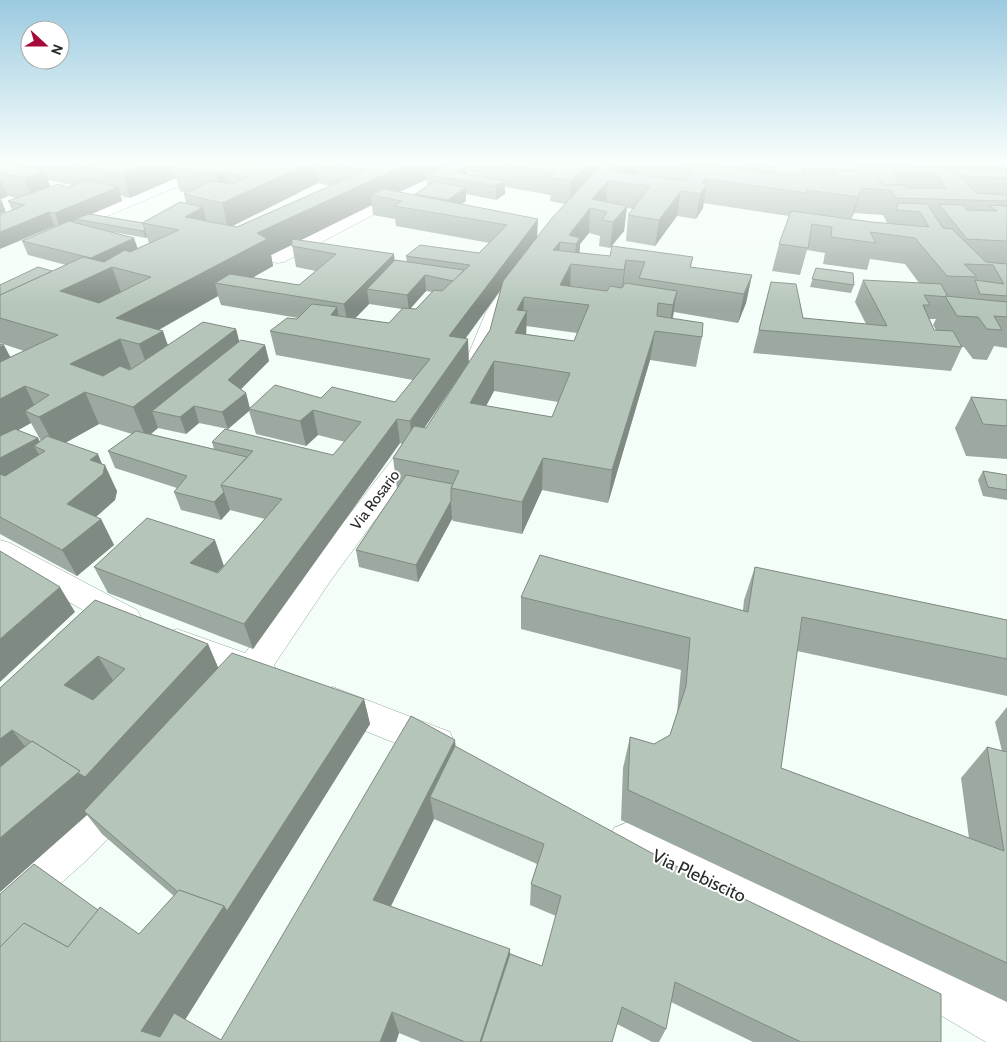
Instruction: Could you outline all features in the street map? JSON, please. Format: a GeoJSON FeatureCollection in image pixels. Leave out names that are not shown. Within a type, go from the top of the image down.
{"type":"FeatureCollection","features":[{"type":"Feature","properties":{"kind":"street"},"geometry":{"type":"LineString","coordinates":[[80,222],[104,212]]}},
{"type":"Feature","properties":{"kind":"street"},"geometry":{"type":"LineString","coordinates":[[278,258],[369,212]]}},
{"type":"Feature","properties":{"kind":"street"},"geometry":{"type":"LineString","coordinates":[[460,390],[471,374],[496,312],[524,271]]}},
{"type":"Feature","properties":{"kind":"street","name":"Via Rosario"},"geometry":{"type":"LineString","coordinates":[[214,693],[244,666],[321,572],[404,462],[424,443],[435,428]]}},
{"type":"Feature","properties":{"kind":"street"},"geometry":{"type":"LineString","coordinates":[[0,550],[98,620],[156,634],[244,666],[453,751],[470,760]]}},
{"type":"Feature","properties":{"kind":"street"},"geometry":{"type":"LineString","coordinates":[[0,910],[74,845],[146,773]]}},
{"type":"Feature","properties":{"kind":"street","name":"Via Plebiscito"},"geometry":{"type":"LineString","coordinates":[[598,827],[936,987],[1007,1028]]}},
{"type":"Feature","properties":{"kind":"building"},"geometry":{"type":"Polygon","coordinates":[[[8,212],[58,212],[49,212],[0,232],[0,215],[8,212]]]}},
{"type":"Feature","properties":{"kind":"building"},"geometry":{"type":"Polygon","coordinates":[[[163,212],[195,212],[185,217],[237,227],[272,212],[303,212],[257,233],[267,239],[116,318],[163,331],[139,344],[120,339],[70,364],[103,376],[120,366],[130,370],[203,322],[236,329],[133,407],[85,392],[39,417],[25,411],[49,395],[25,386],[0,399],[0,362],[58,335],[0,318],[0,295],[83,257],[104,262],[125,250],[130,252],[179,230],[142,223],[163,212]],[[112,267],[60,291],[99,303],[151,277],[112,267]]]}},
{"type":"Feature","properties":{"kind":"building"},"geometry":{"type":"Polygon","coordinates":[[[427,212],[500,212],[538,219],[449,336],[468,339],[410,421],[397,419],[244,624],[94,567],[147,518],[215,540],[190,563],[218,573],[282,499],[221,485],[253,451],[212,442],[225,429],[333,455],[361,422],[313,410],[300,421],[249,409],[275,385],[321,398],[332,387],[395,402],[430,359],[270,331],[287,318],[297,319],[312,304],[337,307],[331,315],[389,323],[403,308],[416,309],[434,290],[442,291],[470,265],[406,256],[420,245],[479,253],[507,225],[427,212]]]}},
{"type":"Feature","properties":{"kind":"building"},"geometry":{"type":"Polygon","coordinates":[[[558,212],[587,212],[569,235],[580,238],[576,244],[560,242],[553,250],[610,256],[612,246],[693,257],[690,267],[752,275],[744,294],[639,278],[645,262],[626,260],[624,270],[571,264],[560,285],[607,291],[610,286],[622,288],[625,283],[677,291],[673,305],[658,303],[657,316],[703,323],[702,337],[655,331],[612,470],[543,458],[522,502],[451,488],[459,471],[393,458],[414,426],[426,428],[490,330],[503,281],[558,212]],[[524,297],[517,310],[527,311],[515,333],[574,341],[589,305],[524,297]],[[494,361],[470,403],[552,417],[570,373],[494,361]]]}},
{"type":"Feature","properties":{"kind":"building"},"geometry":{"type":"Polygon","coordinates":[[[605,212],[622,212],[613,222],[602,220],[607,212],[605,212]]]}},
{"type":"Feature","properties":{"kind":"building"},"geometry":{"type":"Polygon","coordinates":[[[631,212],[665,212],[659,220],[628,215],[631,212]]]}},
{"type":"Feature","properties":{"kind":"building"},"geometry":{"type":"Polygon","coordinates":[[[791,212],[929,227],[920,212],[916,212],[932,212],[943,228],[952,229],[986,262],[1007,264],[1007,296],[980,294],[975,280],[1004,284],[993,265],[964,264],[977,277],[947,276],[915,238],[870,232],[876,243],[831,237],[832,227],[812,224],[808,248],[779,244],[791,212]]]}},
{"type":"Feature","properties":{"kind":"building"},"geometry":{"type":"Polygon","coordinates":[[[945,212],[1007,212],[1007,242],[967,239],[945,212]]]}},
{"type":"Feature","properties":{"kind":"building"},"geometry":{"type":"Polygon","coordinates":[[[89,214],[143,223],[145,230],[75,219],[89,214]]]}},
{"type":"Feature","properties":{"kind":"building"},"geometry":{"type":"Polygon","coordinates":[[[69,221],[134,238],[91,258],[22,241],[69,221]]]}},
{"type":"Feature","properties":{"kind":"building"},"geometry":{"type":"Polygon","coordinates":[[[292,239],[394,254],[344,304],[215,283],[230,274],[299,285],[336,254],[292,246],[292,239]]]}},
{"type":"Feature","properties":{"kind":"building"},"geometry":{"type":"Polygon","coordinates":[[[395,260],[464,270],[453,281],[425,275],[407,295],[367,289],[395,260]]]}},
{"type":"Feature","properties":{"kind":"building"},"geometry":{"type":"Polygon","coordinates":[[[38,267],[52,271],[0,295],[0,285],[38,267]]]}},
{"type":"Feature","properties":{"kind":"building"},"geometry":{"type":"Polygon","coordinates":[[[816,268],[853,273],[854,285],[812,279],[816,268]]]}},
{"type":"Feature","properties":{"kind":"building"},"geometry":{"type":"Polygon","coordinates":[[[863,280],[941,284],[948,297],[924,295],[930,305],[923,305],[934,330],[953,331],[962,347],[759,330],[771,282],[796,284],[803,318],[887,326],[863,280]]]}},
{"type":"Feature","properties":{"kind":"building"},"geometry":{"type":"Polygon","coordinates":[[[945,296],[1007,302],[1007,317],[994,316],[1002,330],[987,329],[978,317],[957,316],[945,296]]]}},
{"type":"Feature","properties":{"kind":"building"},"geometry":{"type":"Polygon","coordinates":[[[241,340],[265,345],[228,380],[246,393],[222,412],[194,406],[180,417],[152,411],[241,340]]]}},
{"type":"Feature","properties":{"kind":"building"},"geometry":{"type":"Polygon","coordinates":[[[971,397],[1007,400],[1007,426],[983,424],[971,397]]]}},
{"type":"Feature","properties":{"kind":"building"},"geometry":{"type":"Polygon","coordinates":[[[15,429],[38,438],[0,458],[0,436],[15,429]]]}},
{"type":"Feature","properties":{"kind":"building"},"geometry":{"type":"Polygon","coordinates":[[[136,431],[247,457],[221,485],[224,492],[214,502],[174,492],[187,476],[108,451],[136,431]]]}},
{"type":"Feature","properties":{"kind":"building"},"geometry":{"type":"Polygon","coordinates":[[[47,436],[98,454],[90,460],[105,465],[103,474],[67,504],[101,519],[62,550],[0,517],[0,474],[5,476],[45,451],[34,446],[47,436]]]}},
{"type":"Feature","properties":{"kind":"building"},"geometry":{"type":"Polygon","coordinates":[[[983,471],[1007,475],[1007,490],[988,487],[983,471]]]}},
{"type":"Feature","properties":{"kind":"building"},"geometry":{"type":"Polygon","coordinates":[[[406,475],[453,484],[451,488],[451,501],[416,565],[356,550],[406,475]]]}},
{"type":"Feature","properties":{"kind":"building"},"geometry":{"type":"Polygon","coordinates":[[[0,551],[60,587],[0,639],[0,551]]]}},
{"type":"Feature","properties":{"kind":"building"},"geometry":{"type":"Polygon","coordinates":[[[540,555],[748,612],[755,567],[1007,620],[1007,659],[802,617],[781,768],[1004,851],[987,747],[1007,752],[1007,963],[628,790],[630,737],[654,744],[670,735],[686,686],[690,638],[521,597],[540,555]]]}},
{"type":"Feature","properties":{"kind":"building"},"geometry":{"type":"Polygon","coordinates":[[[95,600],[208,644],[85,777],[78,773],[80,771],[12,730],[0,739],[0,688],[95,600]],[[98,656],[64,685],[93,700],[125,669],[98,656]]]}},
{"type":"Feature","properties":{"kind":"building"},"geometry":{"type":"Polygon","coordinates":[[[232,653],[364,699],[227,911],[224,906],[179,890],[178,892],[84,811],[232,653]]]}},
{"type":"Feature","properties":{"kind":"building"},"geometry":{"type":"Polygon","coordinates":[[[411,716],[455,740],[373,900],[510,949],[480,1042],[465,1042],[392,1012],[380,1042],[0,1042],[0,947],[24,923],[68,947],[100,907],[139,934],[179,890],[224,906],[141,1031],[160,1037],[174,1013],[221,1040],[411,716]]]}},
{"type":"Feature","properties":{"kind":"building"},"geometry":{"type":"Polygon","coordinates":[[[32,741],[80,771],[0,838],[0,767],[32,741]]]}},
{"type":"Feature","properties":{"kind":"building"},"geometry":{"type":"Polygon","coordinates":[[[455,746],[672,864],[941,994],[941,1042],[801,1042],[675,982],[666,1029],[622,1007],[612,1042],[481,1042],[510,954],[542,966],[561,896],[531,884],[544,844],[430,797],[455,746]]]}},
{"type":"Feature","properties":{"kind":"building"},"geometry":{"type":"Polygon","coordinates":[[[34,864],[98,910],[68,947],[24,923],[0,947],[0,894],[34,864]]]}}]}
